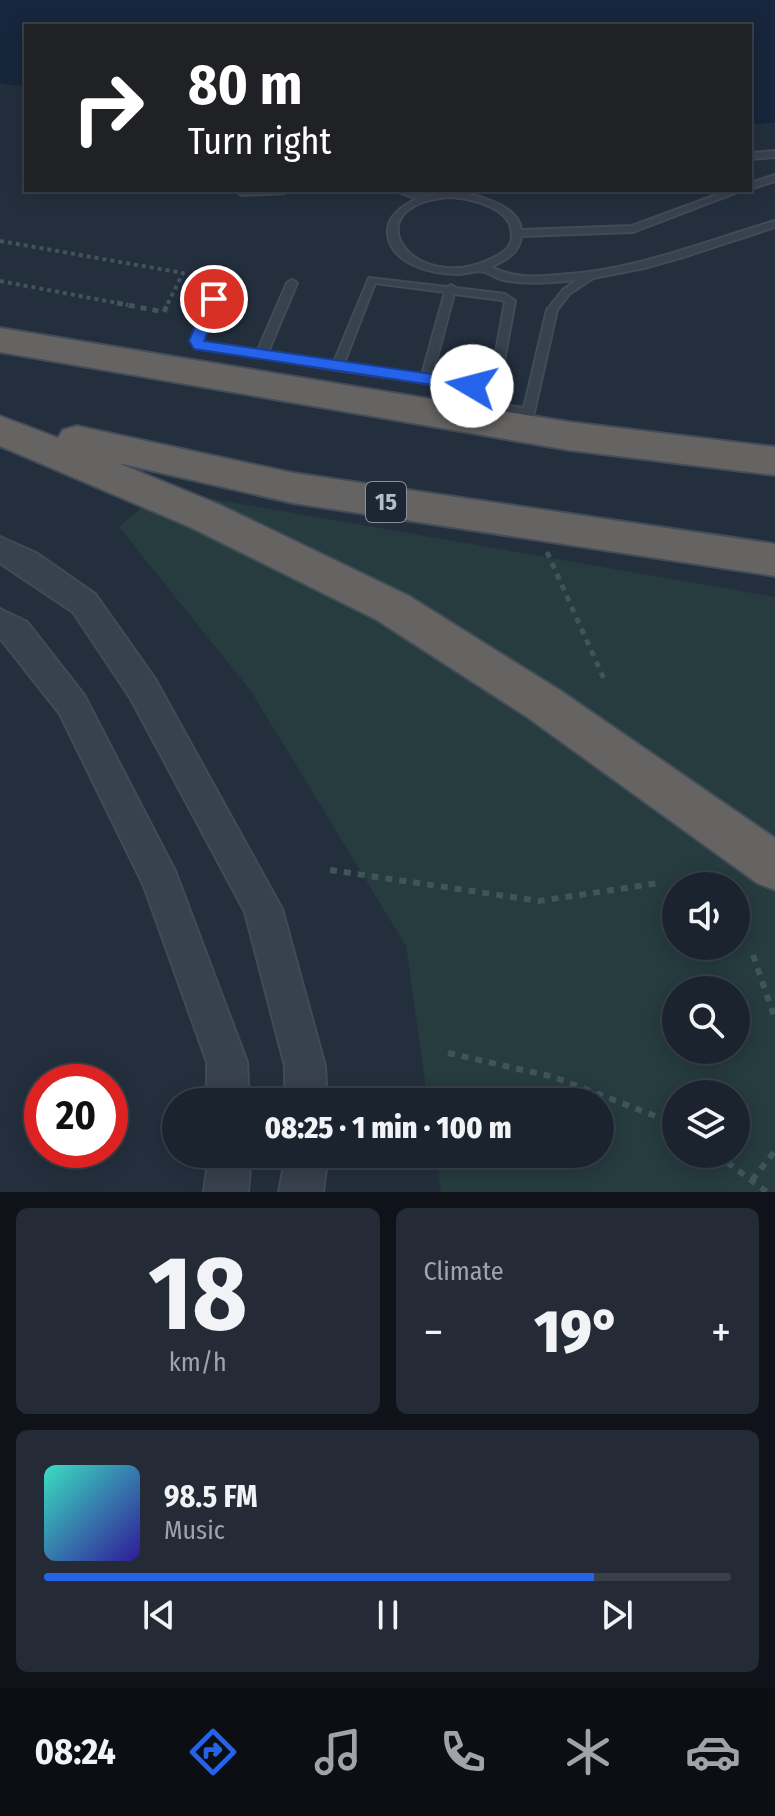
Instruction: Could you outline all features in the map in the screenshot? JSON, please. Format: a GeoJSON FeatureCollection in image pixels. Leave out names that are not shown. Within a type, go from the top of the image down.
{"type":"FeatureCollection","features":[{"type":"Feature","properties":{"kind":"highway"},"geometry":{"type":"LineString","coordinates":[[0,340],[775,461]]}},
{"type":"Feature","properties":{"kind":"highway","name":"15"},"geometry":{"type":"LineString","coordinates":[[0,423],[293,488],[775,560]]}},
{"type":"Feature","properties":{"kind":"highway"},"geometry":{"type":"LineString","coordinates":[[0,430],[205,516],[393,608],[544,704],[775,867]]}},
{"type":"Feature","properties":{"kind":"street"},"geometry":{"type":"LineString","coordinates":[[0,549],[25,561],[84,603],[150,703],[263,909],[305,1066],[306,1088]]}},
{"type":"Feature","properties":{"kind":"street"},"geometry":{"type":"LineString","coordinates":[[0,622],[15,631],[72,705],[162,883],[227,1062],[228,1088]]}},
{"type":"Feature","properties":{"kind":"street"},"geometry":{"type":"LineString","coordinates":[[226,1192],[229,1168]]}},
{"type":"Feature","properties":{"kind":"street"},"geometry":{"type":"LineString","coordinates":[[301,1192],[305,1168]]}},
{"type":"Feature","properties":{"kind":"lane"},"geometry":{"type":"LineString","coordinates":[[752,156],[775,154]]}},
{"type":"Feature","properties":{"kind":"lane"},"geometry":{"type":"LineString","coordinates":[[752,185],[775,178]]}},
{"type":"Feature","properties":{"kind":"lane"},"geometry":{"type":"LineString","coordinates":[[405,192],[425,198]]}},
{"type":"Feature","properties":{"kind":"lane"},"geometry":{"type":"LineString","coordinates":[[436,196],[444,192]]}},
{"type":"Feature","properties":{"kind":"lane"},"geometry":{"type":"LineString","coordinates":[[518,233],[625,231],[732,192]]}},
{"type":"Feature","properties":{"kind":"lane"},"geometry":{"type":"LineString","coordinates":[[487,294],[489,271],[513,249],[518,233],[510,216],[492,204],[467,197],[425,198],[406,209],[394,224],[392,232],[398,249],[428,267],[489,271],[506,278],[592,275],[663,261],[775,224]]}},
{"type":"Feature","properties":{"kind":"lane"},"geometry":{"type":"LineString","coordinates":[[337,367],[372,280],[487,294],[510,301],[492,400],[496,407],[526,420],[552,310],[566,292],[592,275]]}},
{"type":"Feature","properties":{"kind":"lane"},"geometry":{"type":"LineString","coordinates":[[222,279],[196,343],[495,389]]}},
{"type":"Feature","properties":{"kind":"lane"},"geometry":{"type":"LineString","coordinates":[[261,355],[292,283]]}},
{"type":"Feature","properties":{"kind":"lane"},"geometry":{"type":"LineString","coordinates":[[426,379],[451,288]]}},
{"type":"Feature","properties":{"kind":"path"},"geometry":{"type":"LineString","coordinates":[[0,241],[183,273],[164,312],[0,281]]}},
{"type":"Feature","properties":{"kind":"path"},"geometry":{"type":"LineString","coordinates":[[534,525],[604,679]]}},
{"type":"Feature","properties":{"kind":"path"},"geometry":{"type":"LineString","coordinates":[[330,870],[539,901],[659,883]]}},
{"type":"Feature","properties":{"kind":"path"},"geometry":{"type":"LineString","coordinates":[[753,955],[775,1019]]}},
{"type":"Feature","properties":{"kind":"path"},"geometry":{"type":"LineString","coordinates":[[448,1053],[554,1077],[662,1119]]}},
{"type":"Feature","properties":{"kind":"path"},"geometry":{"type":"LineString","coordinates":[[752,1180],[775,1151]]}},
{"type":"Feature","properties":{"kind":"path"},"geometry":{"type":"LineString","coordinates":[[735,1168],[767,1192]]}},
{"type":"Feature","properties":{"kind":"green space"},"geometry":{"type":"Polygon","coordinates":[[[161,490],[775,597],[775,1192],[441,1192],[438,1168],[614,1168],[614,1088],[426,1088],[406,946],[251,691],[119,527],[161,490]]]}},
{"type":"Feature","properties":{"kind":"water"},"geometry":{"type":"Polygon","coordinates":[[[0,0],[775,0],[775,123],[752,124],[752,24],[24,24],[24,86],[0,84],[0,0]]]}},
{"type":"Feature","properties":{"kind":"route"},"geometry":{"type":"LineString","coordinates":[[214,299],[196,341],[199,345],[472,386]]}}]}
